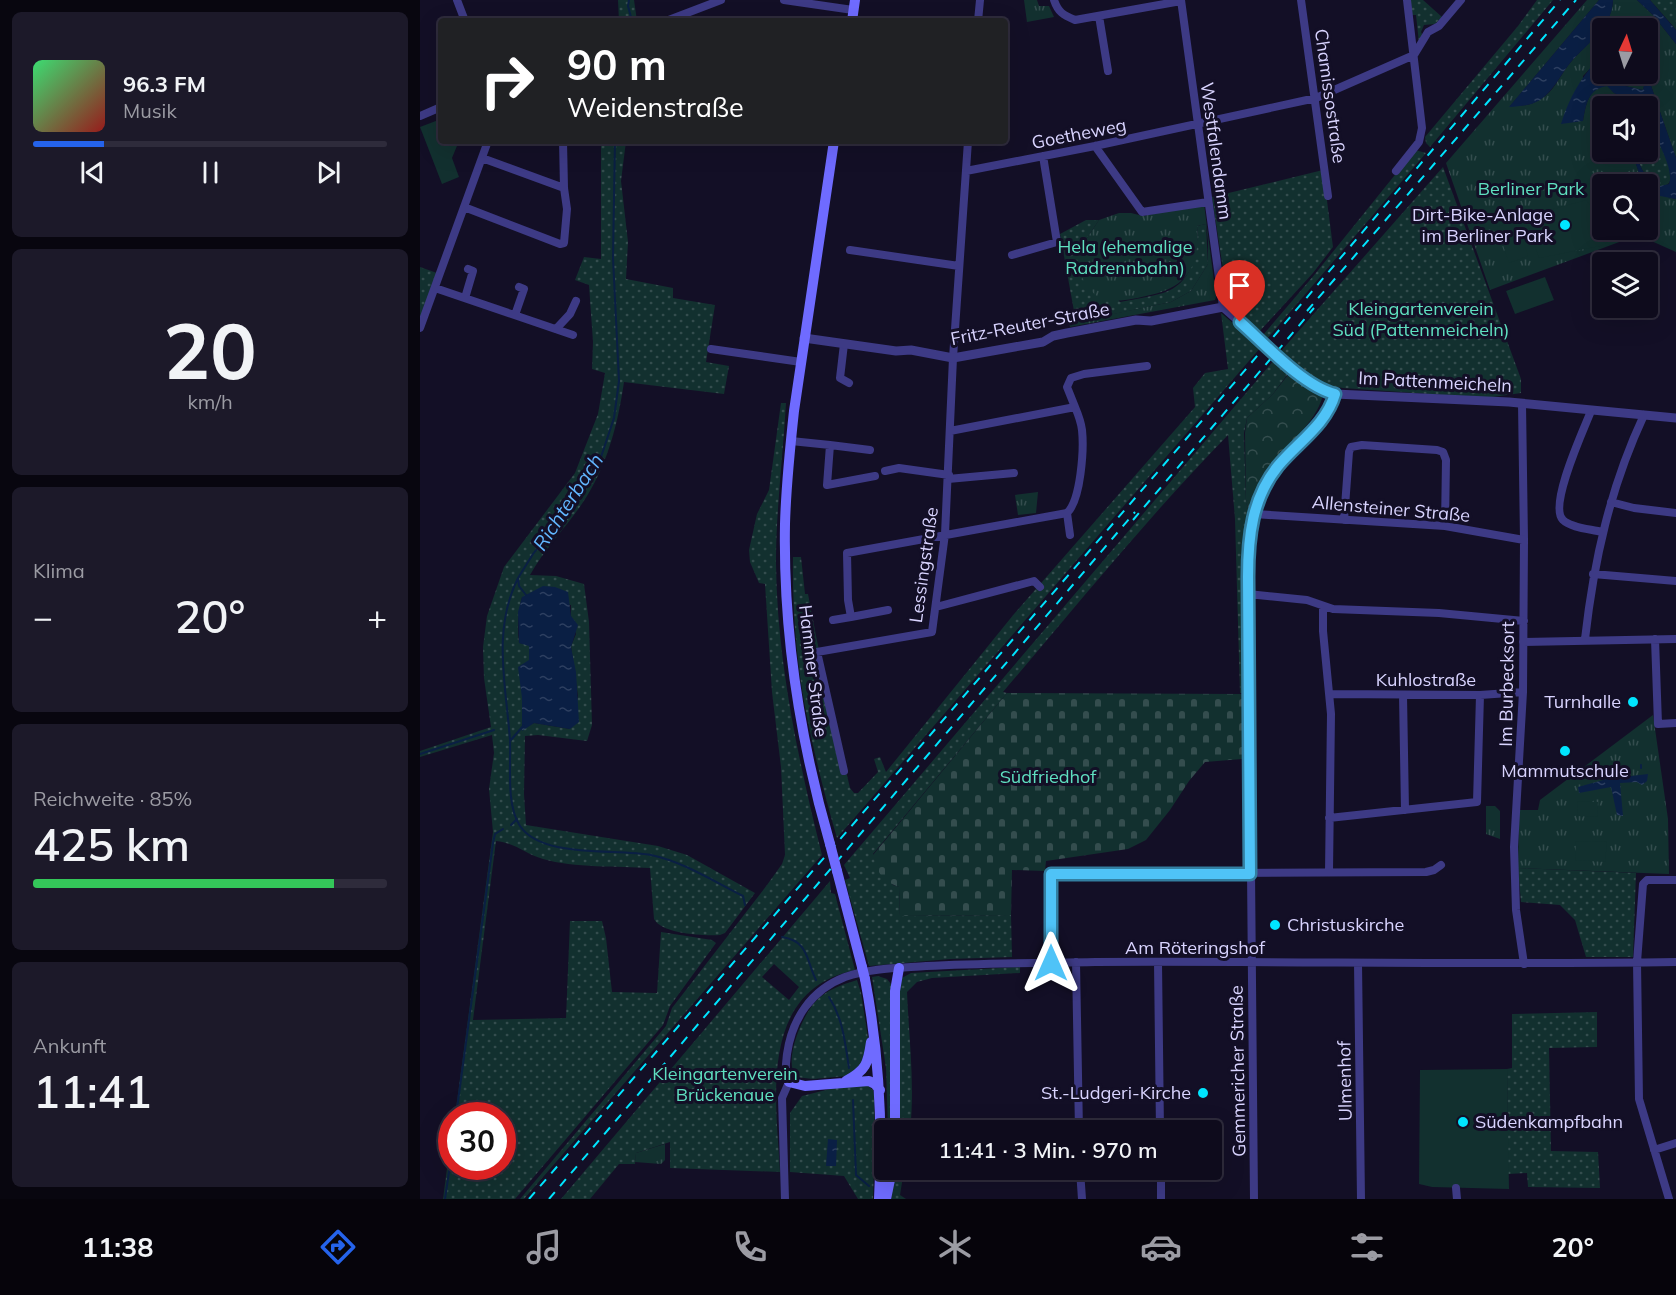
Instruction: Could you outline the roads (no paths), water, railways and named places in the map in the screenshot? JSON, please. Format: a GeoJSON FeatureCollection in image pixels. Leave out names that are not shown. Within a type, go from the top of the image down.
{"type":"FeatureCollection","features":[{"type":"Feature","properties":{"kind":"main road","name":"Hammer Straße"},"geometry":{"type":"LineString","coordinates":[[834,144],[791,441],[785,521],[787,618],[798,714],[863,973],[874,1027],[882,1145],[879,1199]]}},
{"type":"Feature","properties":{"kind":"main road"},"geometry":{"type":"LineString","coordinates":[[895,1120],[895,991],[899,968]]}},
{"type":"Feature","properties":{"kind":"main road"},"geometry":{"type":"LineString","coordinates":[[843,1082],[861,1073],[866,1064],[874,1027]]}},
{"type":"Feature","properties":{"kind":"main road"},"geometry":{"type":"LineString","coordinates":[[789,1082],[805,1086],[869,1081],[876,1084],[880,1090]]}},
{"type":"Feature","properties":{"kind":"main road"},"geometry":{"type":"LineString","coordinates":[[886,1199],[890,1180]]}},
{"type":"Feature","properties":{"kind":"street"},"geometry":{"type":"LineString","coordinates":[[457,0],[464,18]]}},
{"type":"Feature","properties":{"kind":"street"},"geometry":{"type":"LineString","coordinates":[[674,18],[722,0]]}},
{"type":"Feature","properties":{"kind":"street"},"geometry":{"type":"LineString","coordinates":[[784,0],[853,10]]}},
{"type":"Feature","properties":{"kind":"street"},"geometry":{"type":"LineString","coordinates":[[978,18],[980,0]]}},
{"type":"Feature","properties":{"kind":"street"},"geometry":{"type":"LineString","coordinates":[[1054,0],[1058,10],[1064,16],[1075,20],[1181,0]]}},
{"type":"Feature","properties":{"kind":"street","name":"Westfalendamm"},"geometry":{"type":"LineString","coordinates":[[1181,0],[1223,307]]}},
{"type":"Feature","properties":{"kind":"street","name":"Chamissostraße"},"geometry":{"type":"LineString","coordinates":[[1301,0],[1328,196]]}},
{"type":"Feature","properties":{"kind":"street"},"geometry":{"type":"LineString","coordinates":[[1396,171],[1419,142],[1422,128],[1407,0]]}},
{"type":"Feature","properties":{"kind":"street"},"geometry":{"type":"LineString","coordinates":[[1414,55],[1428,32],[1439,26],[1461,0]]}},
{"type":"Feature","properties":{"kind":"street"},"geometry":{"type":"LineString","coordinates":[[1099,16],[1108,70]]}},
{"type":"Feature","properties":{"kind":"street","name":"Goetheweg"},"geometry":{"type":"LineString","coordinates":[[966,171],[1095,146],[1316,98],[1414,55]]}},
{"type":"Feature","properties":{"kind":"street"},"geometry":{"type":"LineString","coordinates":[[420,116],[438,108]]}},
{"type":"Feature","properties":{"kind":"street"},"geometry":{"type":"LineString","coordinates":[[420,328],[487,144]]}},
{"type":"Feature","properties":{"kind":"street"},"geometry":{"type":"LineString","coordinates":[[464,207],[560,244],[564,243],[567,209],[563,144]]}},
{"type":"Feature","properties":{"kind":"street","name":"Lessingstraße"},"geometry":{"type":"LineString","coordinates":[[844,771],[817,652],[932,632],[945,534],[953,358],[968,144]]}},
{"type":"Feature","properties":{"kind":"street"},"geometry":{"type":"LineString","coordinates":[[1095,146],[1142,212],[1208,202]]}},
{"type":"Feature","properties":{"kind":"street"},"geometry":{"type":"LineString","coordinates":[[1012,255],[1058,242],[1043,156]]}},
{"type":"Feature","properties":{"kind":"street"},"geometry":{"type":"LineString","coordinates":[[482,158],[564,188]]}},
{"type":"Feature","properties":{"kind":"street"},"geometry":{"type":"LineString","coordinates":[[850,250],[959,266]]}},
{"type":"Feature","properties":{"kind":"street"},"geometry":{"type":"LineString","coordinates":[[465,298],[474,271]]}},
{"type":"Feature","properties":{"kind":"street"},"geometry":{"type":"LineString","coordinates":[[435,288],[573,335]]}},
{"type":"Feature","properties":{"kind":"street"},"geometry":{"type":"LineString","coordinates":[[515,315],[524,289]]}},
{"type":"Feature","properties":{"kind":"street"},"geometry":{"type":"LineString","coordinates":[[555,329],[570,314],[576,301]]}},
{"type":"Feature","properties":{"kind":"street","name":"Fritz-Reuter-Straße"},"geometry":{"type":"LineString","coordinates":[[804,338],[896,351],[911,350],[953,358],[1043,342],[1053,336],[1107,325],[1136,320],[1151,321],[1223,307]]}},
{"type":"Feature","properties":{"kind":"street","name":"Im Pattenmeicheln"},"geometry":{"type":"LineString","coordinates":[[1223,307],[1309,383],[1323,391],[1335,394],[1522,404],[1676,418]]}},
{"type":"Feature","properties":{"kind":"street"},"geometry":{"type":"LineString","coordinates":[[844,344],[840,378],[849,383]]}},
{"type":"Feature","properties":{"kind":"street"},"geometry":{"type":"LineString","coordinates":[[711,349],[801,362]]}},
{"type":"Feature","properties":{"kind":"street"},"geometry":{"type":"LineString","coordinates":[[851,617],[848,600],[847,553],[1067,513],[1076,495],[1082,448],[1082,430],[1067,387],[1071,378],[1147,366]]}},
{"type":"Feature","properties":{"kind":"street","name":"Gemmericher Straße"},"geometry":{"type":"LineString","coordinates":[[1254,1199],[1248,542],[1262,492],[1277,467],[1323,419],[1335,394]]}},
{"type":"Feature","properties":{"kind":"street","name":"Im Burbecksort"},"geometry":{"type":"LineString","coordinates":[[1522,404],[1523,692],[1514,847],[1516,910],[1524,964]]}},
{"type":"Feature","properties":{"kind":"street"},"geometry":{"type":"LineString","coordinates":[[950,431],[1075,407]]}},
{"type":"Feature","properties":{"kind":"street"},"geometry":{"type":"LineString","coordinates":[[1591,411],[1565,480],[1558,513],[1568,523],[1602,532]]}},
{"type":"Feature","properties":{"kind":"street"},"geometry":{"type":"LineString","coordinates":[[1585,639],[1593,574],[1602,532],[1620,471],[1644,415]]}},
{"type":"Feature","properties":{"kind":"street"},"geometry":{"type":"LineString","coordinates":[[791,441],[870,450]]}},
{"type":"Feature","properties":{"kind":"street"},"geometry":{"type":"LineString","coordinates":[[830,445],[827,485],[875,476]]}},
{"type":"Feature","properties":{"kind":"street"},"geometry":{"type":"LineString","coordinates":[[1344,520],[1349,452],[1354,446],[1362,445],[1443,452],[1446,460],[1445,526]]}},
{"type":"Feature","properties":{"kind":"street"},"geometry":{"type":"LineString","coordinates":[[885,471],[899,468],[949,477],[1014,473]]}},
{"type":"Feature","properties":{"kind":"street"},"geometry":{"type":"LineString","coordinates":[[1611,502],[1634,508],[1676,513]]}},
{"type":"Feature","properties":{"kind":"street"},"geometry":{"type":"LineString","coordinates":[[1067,513],[1070,535]]}},
{"type":"Feature","properties":{"kind":"street","name":"Allensteiner Straße"},"geometry":{"type":"LineString","coordinates":[[1254,514],[1445,526],[1524,540]]}},
{"type":"Feature","properties":{"kind":"street"},"geometry":{"type":"LineString","coordinates":[[1593,574],[1676,581]]}},
{"type":"Feature","properties":{"kind":"street"},"geometry":{"type":"LineString","coordinates":[[936,608],[1034,581],[1040,587]]}},
{"type":"Feature","properties":{"kind":"street"},"geometry":{"type":"LineString","coordinates":[[1248,594],[1307,600],[1333,609],[1439,613],[1524,621]]}},
{"type":"Feature","properties":{"kind":"street"},"geometry":{"type":"LineString","coordinates":[[1323,606],[1323,631],[1330,694],[1329,872]]}},
{"type":"Feature","properties":{"kind":"street"},"geometry":{"type":"LineString","coordinates":[[833,620],[888,610]]}},
{"type":"Feature","properties":{"kind":"street"},"geometry":{"type":"LineString","coordinates":[[1655,639],[1658,724],[1676,723]]}},
{"type":"Feature","properties":{"kind":"street"},"geometry":{"type":"LineString","coordinates":[[1523,642],[1676,639]]}},
{"type":"Feature","properties":{"kind":"street","name":"Kuhlostraße"},"geometry":{"type":"LineString","coordinates":[[1330,694],[1480,695],[1523,692]]}},
{"type":"Feature","properties":{"kind":"street"},"geometry":{"type":"LineString","coordinates":[[1403,695],[1405,810]]}},
{"type":"Feature","properties":{"kind":"street"},"geometry":{"type":"LineString","coordinates":[[1329,818],[1476,803],[1478,801],[1480,695]]}},
{"type":"Feature","properties":{"kind":"street"},"geometry":{"type":"LineString","coordinates":[[1051,963],[1051,874],[1426,872],[1441,865]]}},
{"type":"Feature","properties":{"kind":"street"},"geometry":{"type":"LineString","coordinates":[[1669,1199],[1639,1099],[1637,962],[1642,886],[1647,880],[1676,880]]}},
{"type":"Feature","properties":{"kind":"street"},"geometry":{"type":"LineString","coordinates":[[1076,962],[1079,1120]]}},
{"type":"Feature","properties":{"kind":"street"},"geometry":{"type":"LineString","coordinates":[[1158,962],[1160,1120]]}},
{"type":"Feature","properties":{"kind":"street","name":"Am Röteringshof"},"geometry":{"type":"LineString","coordinates":[[785,1199],[782,1098],[789,1082],[786,1075],[786,1064],[791,1036],[800,1015],[815,995],[830,984],[846,977],[870,971],[899,968],[982,963],[1676,962]]}},
{"type":"Feature","properties":{"kind":"street","name":"Ulmenhof"},"geometry":{"type":"LineString","coordinates":[[1358,963],[1361,1199]]}},
{"type":"Feature","properties":{"kind":"street"},"geometry":{"type":"LineString","coordinates":[[1654,1150],[1676,1143]]}},
{"type":"Feature","properties":{"kind":"street"},"geometry":{"type":"LineString","coordinates":[[1081,1180],[1082,1199]]}},
{"type":"Feature","properties":{"kind":"street"},"geometry":{"type":"LineString","coordinates":[[1161,1180],[1161,1199]]}},
{"type":"Feature","properties":{"kind":"street"},"geometry":{"type":"LineString","coordinates":[[1456,1188],[1457,1199]]}},
{"type":"Feature","properties":{"kind":"water"},"geometry":{"type":"Polygon","coordinates":[[[1599,0],[1613,0],[1609,18],[1592,18],[1592,41],[1567,67],[1552,89],[1544,97],[1529,105],[1509,107],[1599,0]]]}},
{"type":"Feature","properties":{"kind":"water"},"geometry":{"type":"Polygon","coordinates":[[[1637,0],[1650,0],[1676,30],[1676,44],[1658,21],[1658,18],[1637,0]]]}},
{"type":"Feature","properties":{"kind":"water"},"geometry":{"type":"Polygon","coordinates":[[[1592,66],[1592,84],[1623,84],[1643,90],[1643,84],[1650,84],[1655,96],[1622,96],[1607,86],[1596,90],[1589,98],[1583,121],[1561,124],[1576,89],[1592,66]]]}},
{"type":"Feature","properties":{"kind":"water"},"geometry":{"type":"Polygon","coordinates":[[[1658,106],[1676,158],[1676,199],[1658,196],[1658,187],[1669,184],[1669,167],[1658,141],[1658,106]]]}},
{"type":"Feature","properties":{"kind":"water"},"geometry":{"type":"Polygon","coordinates":[[[1635,162],[1639,162],[1645,174],[1640,174],[1635,162]]]}},
{"type":"Feature","properties":{"kind":"water"},"geometry":{"type":"Polygon","coordinates":[[[543,586],[555,587],[568,592],[571,616],[578,625],[571,647],[576,672],[579,722],[570,729],[534,723],[522,731],[522,698],[518,667],[529,660],[529,646],[519,643],[518,612],[522,597],[543,586]]]}},
{"type":"Feature","properties":{"kind":"water"},"geometry":{"type":"Polygon","coordinates":[[[1648,774],[1647,781],[1642,785],[1637,782],[1620,783],[1623,816],[1617,815],[1611,787],[1579,793],[1578,787],[1607,779],[1648,774]]]}},
{"type":"Feature","properties":{"kind":"water"},"geometry":{"type":"Polygon","coordinates":[[[828,1139],[837,1140],[836,1166],[826,1166],[828,1139]]]}},
{"type":"Feature","properties":{"kind":"waterway","name":"Richterbach"},"geometry":{"type":"LineString","coordinates":[[629,0],[631,18]]}},
{"type":"Feature","properties":{"kind":"waterway","name":"Richterbach"},"geometry":{"type":"LineString","coordinates":[[526,595],[519,586],[518,578],[533,554],[569,508],[601,457],[614,418],[619,381],[613,258],[615,144]]}},
{"type":"Feature","properties":{"kind":"waterway"},"geometry":{"type":"LineString","coordinates":[[510,740],[503,638],[505,618],[518,578]]}},
{"type":"Feature","properties":{"kind":"waterway","name":"Richterbach"},"geometry":{"type":"LineString","coordinates":[[524,725],[510,741],[510,785],[516,817],[520,826],[531,836],[562,848],[637,853],[663,858],[698,872],[743,896],[745,905]]}},
{"type":"Feature","properties":{"kind":"waterway"},"geometry":{"type":"LineString","coordinates":[[420,754],[494,730]]}},
{"type":"Feature","properties":{"kind":"waterway"},"geometry":{"type":"LineString","coordinates":[[511,825],[517,819]]}},
{"type":"Feature","properties":{"kind":"waterway"},"geometry":{"type":"LineString","coordinates":[[458,1102],[493,843],[495,834],[503,829]]}},
{"type":"Feature","properties":{"kind":"waterway","name":"Richterbach"},"geometry":{"type":"LineString","coordinates":[[782,937],[791,939],[802,947],[816,980]]}},
{"type":"Feature","properties":{"kind":"waterway","name":"Richterbach"},"geometry":{"type":"LineString","coordinates":[[829,997],[840,1022],[849,1068]]}},
{"type":"Feature","properties":{"kind":"waterway","name":"Richterbach"},"geometry":{"type":"LineString","coordinates":[[853,1100],[856,1175],[869,1186]]}},
{"type":"Feature","properties":{"kind":"waterway"},"geometry":{"type":"LineString","coordinates":[[445,1199],[448,1180]]}},
{"type":"Feature","properties":{"kind":"railway"},"geometry":{"type":"LineString","coordinates":[[529,1199],[1206,416],[1560,0]]}},
{"type":"Feature","properties":{"kind":"railway"},"geometry":{"type":"LineString","coordinates":[[1307,311],[1576,0]]}},
{"type":"Feature","properties":{"kind":"railway"},"geometry":{"type":"LineString","coordinates":[[1133,520],[1314,308]]}},
{"type":"Feature","properties":{"kind":"railway"},"geometry":{"type":"LineString","coordinates":[[549,1199],[1135,512]]}},
{"type":"Feature","properties":{"kind":"place","name":"Dirt-Bike-Anlage im Berliner Park"},"geometry":{"type":"Point","coordinates":[1565,225]}},
{"type":"Feature","properties":{"kind":"place","name":"Turnhalle"},"geometry":{"type":"Point","coordinates":[1633,702]}},
{"type":"Feature","properties":{"kind":"place","name":"Mammutschule"},"geometry":{"type":"Point","coordinates":[1565,751]}},
{"type":"Feature","properties":{"kind":"place","name":"Christuskirche"},"geometry":{"type":"Point","coordinates":[1275,925]}},
{"type":"Feature","properties":{"kind":"place","name":"St.-Ludgeri-Kirche"},"geometry":{"type":"Point","coordinates":[1203,1093]}},
{"type":"Feature","properties":{"kind":"place","name":"Südenkampfbahn"},"geometry":{"type":"Point","coordinates":[1463,1122]}},
{"type":"Feature","properties":{"kind":"park label","name":"Berliner Park"},"geometry":{"type":"Point","coordinates":[1531,189]}},
{"type":"Feature","properties":{"kind":"park label","name":"Hela (ehemalige Radrennbahn)"},"geometry":{"type":"Point","coordinates":[1125,257]}},
{"type":"Feature","properties":{"kind":"park label","name":"Kleingartenverein Süd (Pattenmeicheln)"},"geometry":{"type":"Point","coordinates":[1421,319]}},
{"type":"Feature","properties":{"kind":"park label","name":"Südfriedhof"},"geometry":{"type":"Point","coordinates":[1048,777]}},
{"type":"Feature","properties":{"kind":"park label","name":"Kleingartenverein Brückenaue"},"geometry":{"type":"Point","coordinates":[725,1084]}}]}
